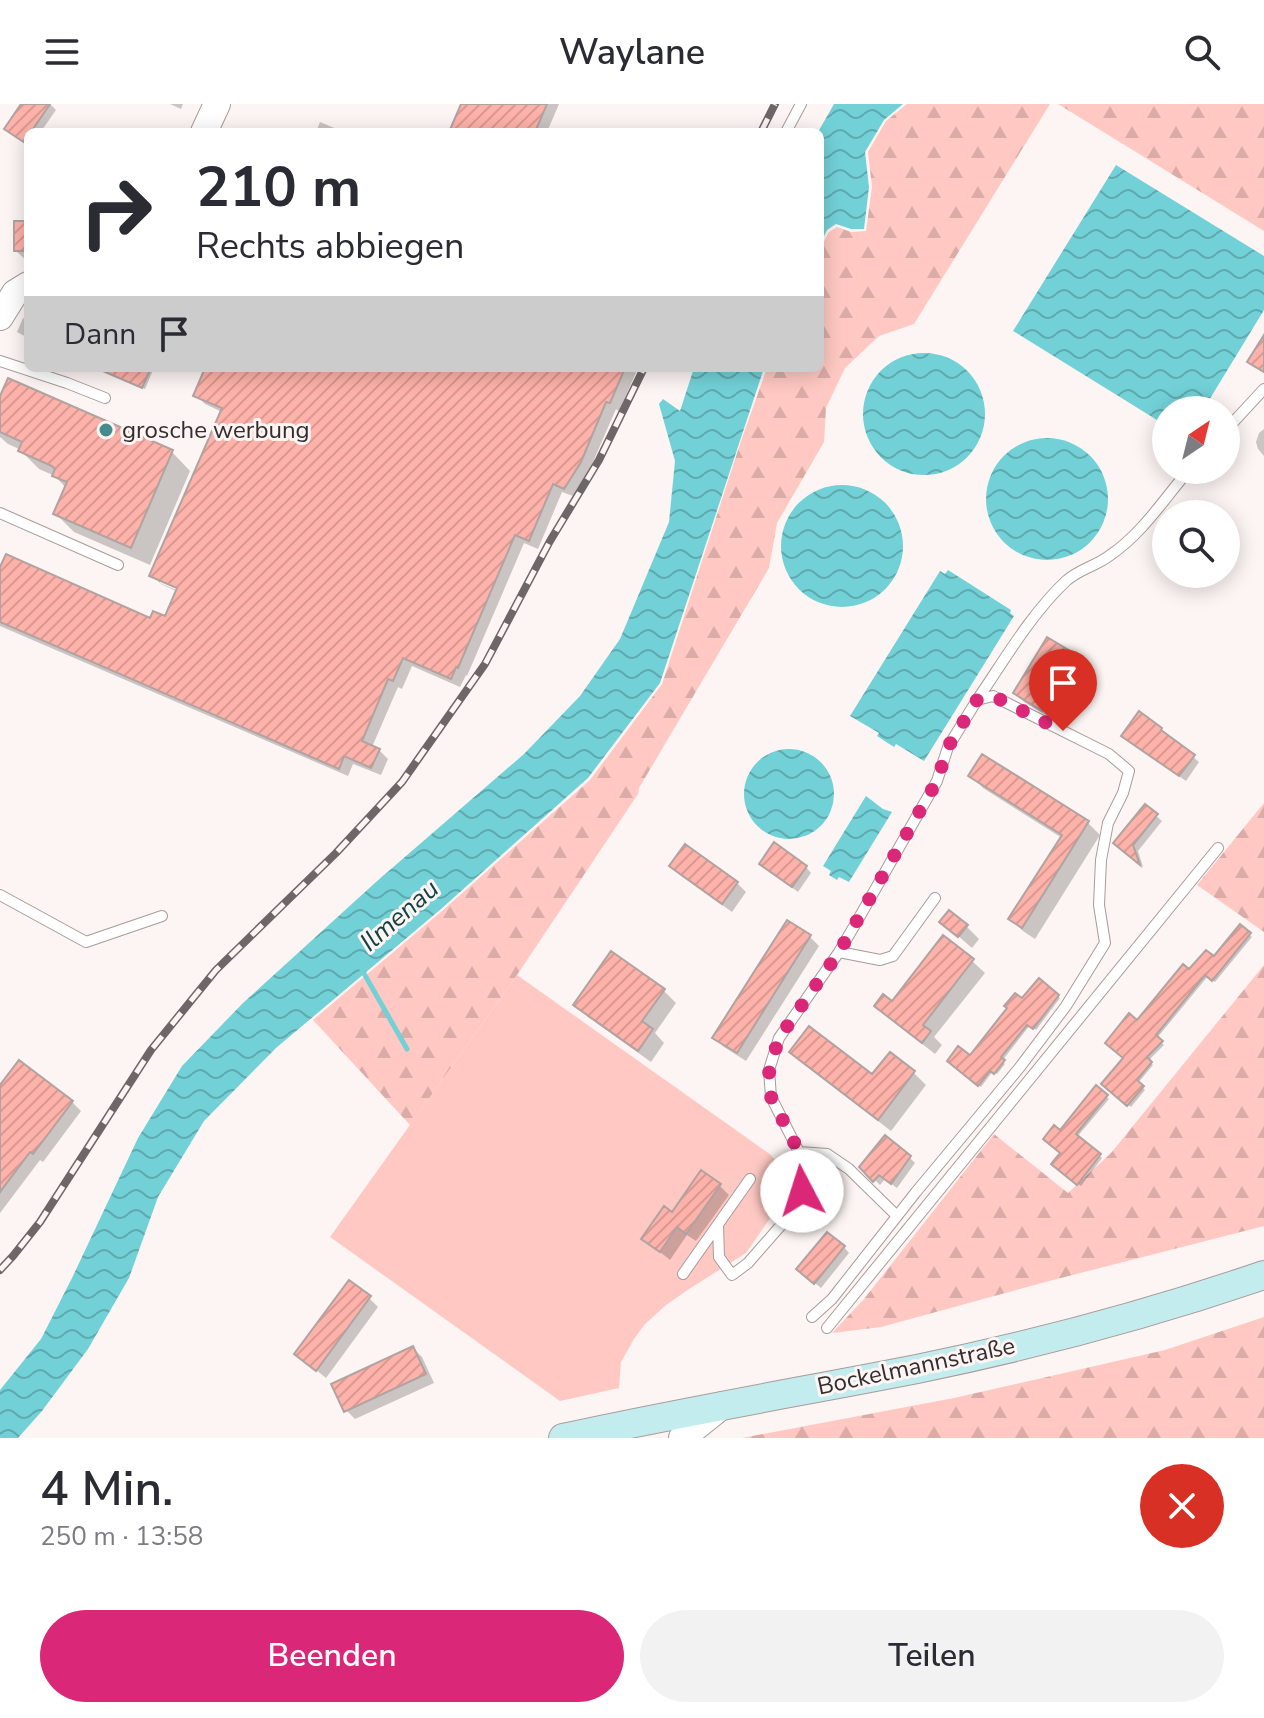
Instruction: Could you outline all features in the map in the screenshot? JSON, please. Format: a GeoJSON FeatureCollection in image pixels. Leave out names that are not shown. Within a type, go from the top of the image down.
{"type":"FeatureCollection","features":[{"type":"Feature","properties":{"kind":"main road","name":"Bockelmannstraße"},"geometry":{"type":"LineString","coordinates":[[563,1438],[645,1430],[723,1405],[1009,1348],[1156,1309],[1264,1275]]}},
{"type":"Feature","properties":{"kind":"street"},"geometry":{"type":"LineString","coordinates":[[206,128],[217,104]]}},
{"type":"Feature","properties":{"kind":"street"},"geometry":{"type":"LineString","coordinates":[[0,317],[15,293],[24,287]]}},
{"type":"Feature","properties":{"kind":"street"},"geometry":{"type":"LineString","coordinates":[[682,1438],[723,1405]]}},
{"type":"Feature","properties":{"kind":"lane"},"geometry":{"type":"LineString","coordinates":[[788,128],[801,104]]}},
{"type":"Feature","properties":{"kind":"lane"},"geometry":{"type":"LineString","coordinates":[[0,361],[24,369]]}},
{"type":"Feature","properties":{"kind":"lane"},"geometry":{"type":"LineString","coordinates":[[34,372],[105,398]]}},
{"type":"Feature","properties":{"kind":"lane"},"geometry":{"type":"LineString","coordinates":[[1240,415],[1264,389]]}},
{"type":"Feature","properties":{"kind":"lane"},"geometry":{"type":"LineString","coordinates":[[718,1225],[719,1257],[732,1275],[748,1263],[783,1223],[802,1191],[804,1175],[799,1152],[771,1097],[769,1070],[779,1038],[839,952],[937,781],[948,747],[977,700],[1018,638],[1068,579],[1108,558],[1125,544],[1178,484]]}},
{"type":"Feature","properties":{"kind":"lane"},"geometry":{"type":"LineString","coordinates":[[0,513],[118,565]]}},
{"type":"Feature","properties":{"kind":"lane"},"geometry":{"type":"LineString","coordinates":[[812,1317],[832,1299],[1020,1067],[1057,1019],[1105,943],[1099,905],[1101,860],[1108,823],[1123,793],[1129,771],[1109,754],[993,696],[977,700]]}},
{"type":"Feature","properties":{"kind":"lane"},"geometry":{"type":"LineString","coordinates":[[827,1328],[1218,848]]}},
{"type":"Feature","properties":{"kind":"lane"},"geometry":{"type":"LineString","coordinates":[[0,895],[86,942],[162,916]]}},
{"type":"Feature","properties":{"kind":"lane"},"geometry":{"type":"LineString","coordinates":[[839,952],[880,960],[893,956],[935,898]]}},
{"type":"Feature","properties":{"kind":"lane"},"geometry":{"type":"LineString","coordinates":[[799,1152],[827,1154],[859,1178],[897,1216]]}},
{"type":"Feature","properties":{"kind":"lane"},"geometry":{"type":"LineString","coordinates":[[683,1274],[750,1179]]}},
{"type":"Feature","properties":{"kind":"green space"},"geometry":{"type":"Polygon","coordinates":[[[907,104],[1050,104],[914,324],[879,336],[845,368],[826,408],[824,442],[777,523],[769,568],[638,794],[517,975],[410,1125],[313,1020],[590,780],[662,684],[766,372],[824,372],[824,241],[829,232],[837,227],[851,232],[866,231],[872,187],[868,152],[886,121],[907,104]]]}},
{"type":"Feature","properties":{"kind":"green space"},"geometry":{"type":"Polygon","coordinates":[[[1058,104],[1264,104],[1264,231],[1058,104]]]}},
{"type":"Feature","properties":{"kind":"green space"},"geometry":{"type":"Polygon","coordinates":[[[1264,803],[1264,932],[1197,885],[1264,803]]]}},
{"type":"Feature","properties":{"kind":"green space"},"geometry":{"type":"Polygon","coordinates":[[[1264,965],[1264,1226],[881,1327],[832,1333],[864,1299],[994,1134],[1068,1193],[1111,1153],[1264,965]]]}},
{"type":"Feature","properties":{"kind":"green space"},"geometry":{"type":"Polygon","coordinates":[[[517,975],[771,1155],[788,1178],[789,1191],[746,1253],[686,1291],[645,1324],[621,1362],[619,1388],[560,1401],[330,1237],[517,975]]]}},
{"type":"Feature","properties":{"kind":"green space"},"geometry":{"type":"Polygon","coordinates":[[[1264,1317],[1264,1438],[742,1438],[954,1398],[1165,1350],[1264,1317]]]}},
{"type":"Feature","properties":{"kind":"water"},"geometry":{"type":"Polygon","coordinates":[[[834,104],[903,104],[884,120],[865,152],[869,187],[864,229],[836,224],[824,236],[824,128],[820,128],[834,104]]]}},
{"type":"Feature","properties":{"kind":"water"},"geometry":{"type":"Polygon","coordinates":[[[1116,165],[1264,256],[1264,310],[1212,396],[1152,396],[1152,417],[1013,331],[1116,165]]]}},
{"type":"Feature","properties":{"kind":"water"},"geometry":{"type":"Polygon","coordinates":[[[924,353],[947,358],[967,371],[980,391],[985,414],[980,437],[967,457],[947,470],[924,475],[901,470],[881,457],[868,437],[863,414],[868,391],[881,371],[901,358],[924,353]]]}},
{"type":"Feature","properties":{"kind":"water","name":"Ilmenau"},"geometry":{"type":"Polygon","coordinates":[[[693,372],[763,372],[660,683],[588,778],[441,909],[276,1048],[204,1121],[158,1197],[129,1278],[88,1349],[18,1438],[0,1438],[0,1390],[41,1339],[138,1138],[182,1066],[243,1003],[524,754],[580,696],[620,639],[669,522],[675,461],[659,404],[663,399],[680,411],[693,372]]]}},
{"type":"Feature","properties":{"kind":"water"},"geometry":{"type":"Polygon","coordinates":[[[1047,438],[1070,443],[1090,456],[1103,476],[1108,499],[1103,522],[1090,542],[1070,555],[1047,560],[1024,555],[1004,542],[991,522],[986,499],[991,476],[1004,456],[1024,443],[1047,438]]]}},
{"type":"Feature","properties":{"kind":"water"},"geometry":{"type":"Polygon","coordinates":[[[842,485],[865,490],[885,503],[898,523],[903,546],[898,569],[885,589],[865,602],[842,607],[819,602],[799,589],[786,569],[781,546],[786,523],[799,503],[819,490],[842,485]]]}},
{"type":"Feature","properties":{"kind":"water"},"geometry":{"type":"Polygon","coordinates":[[[948,570],[1011,610],[1014,616],[924,761],[896,744],[894,747],[877,736],[879,733],[850,716],[940,571],[945,574],[948,570]]]}},
{"type":"Feature","properties":{"kind":"water"},"geometry":{"type":"Polygon","coordinates":[[[789,749],[806,752],[821,762],[831,777],[834,794],[831,811],[821,826],[806,836],[789,839],[772,836],[757,826],[747,811],[744,794],[747,777],[757,762],[772,752],[789,749]]]}},
{"type":"Feature","properties":{"kind":"water"},"geometry":{"type":"Polygon","coordinates":[[[866,796],[892,812],[849,882],[839,877],[837,880],[823,866],[866,796]]]}},
{"type":"Feature","properties":{"kind":"building"},"geometry":{"type":"Polygon","coordinates":[[[21,104],[50,104],[34,128],[24,128],[24,142],[4,129],[21,104]]]}},
{"type":"Feature","properties":{"kind":"building"},"geometry":{"type":"Polygon","coordinates":[[[461,104],[547,104],[537,128],[451,128],[461,104]]]}},
{"type":"Feature","properties":{"kind":"building"},"geometry":{"type":"Polygon","coordinates":[[[14,221],[24,221],[24,251],[14,251],[14,221]]]}},
{"type":"Feature","properties":{"kind":"building"},"geometry":{"type":"Polygon","coordinates":[[[1264,335],[1264,372],[1247,362],[1264,335]]]}},
{"type":"Feature","properties":{"kind":"building"},"geometry":{"type":"Polygon","coordinates":[[[105,372],[149,372],[142,388],[105,372]]]}},
{"type":"Feature","properties":{"kind":"building"},"geometry":{"type":"Polygon","coordinates":[[[203,372],[623,372],[610,403],[606,402],[581,462],[564,489],[553,484],[529,541],[515,535],[451,679],[403,658],[393,681],[388,679],[362,741],[380,749],[371,768],[344,756],[339,769],[0,622],[0,567],[6,554],[150,618],[153,611],[165,616],[177,588],[149,576],[222,408],[193,396],[203,372]]]}},
{"type":"Feature","properties":{"kind":"building"},"geometry":{"type":"Polygon","coordinates":[[[8,378],[173,450],[131,548],[53,514],[67,482],[52,476],[55,469],[52,466],[18,451],[22,442],[0,432],[0,396],[8,378]]]}},
{"type":"Feature","properties":{"kind":"building"},"geometry":{"type":"Polygon","coordinates":[[[1047,637],[1077,655],[1042,711],[1013,693],[1047,637]]]}},
{"type":"Feature","properties":{"kind":"building"},"geometry":{"type":"Polygon","coordinates":[[[1139,711],[1195,755],[1179,776],[1121,736],[1139,711]]]}},
{"type":"Feature","properties":{"kind":"building"},"geometry":{"type":"Polygon","coordinates":[[[982,754],[1089,821],[1022,928],[1008,919],[1062,835],[968,776],[982,754]]]}},
{"type":"Feature","properties":{"kind":"building"},"geometry":{"type":"Polygon","coordinates":[[[1145,804],[1158,814],[1133,845],[1140,865],[1113,843],[1145,804]]]}},
{"type":"Feature","properties":{"kind":"building"},"geometry":{"type":"Polygon","coordinates":[[[774,842],[807,866],[792,887],[759,864],[774,842]]]}},
{"type":"Feature","properties":{"kind":"building"},"geometry":{"type":"Polygon","coordinates":[[[685,844],[738,882],[722,904],[669,866],[685,844]]]}},
{"type":"Feature","properties":{"kind":"building"},"geometry":{"type":"Polygon","coordinates":[[[949,910],[968,925],[958,937],[939,922],[949,910]]]}},
{"type":"Feature","properties":{"kind":"building"},"geometry":{"type":"Polygon","coordinates":[[[787,920],[811,935],[737,1053],[712,1038],[787,920]]]}},
{"type":"Feature","properties":{"kind":"building"},"geometry":{"type":"Polygon","coordinates":[[[1240,924],[1251,933],[1212,981],[1205,975],[1156,1035],[1163,1041],[1147,1057],[1152,1062],[1137,1080],[1144,1086],[1127,1106],[1101,1084],[1123,1058],[1105,1043],[1129,1013],[1137,1020],[1183,964],[1189,969],[1206,950],[1214,956],[1240,924]]]}},
{"type":"Feature","properties":{"kind":"building"},"geometry":{"type":"Polygon","coordinates":[[[943,935],[974,959],[923,1025],[931,1031],[922,1043],[874,1006],[883,994],[892,1001],[943,935]]]}},
{"type":"Feature","properties":{"kind":"building"},"geometry":{"type":"Polygon","coordinates":[[[611,951],[665,989],[642,1021],[653,1029],[638,1051],[573,1005],[611,951]]]}},
{"type":"Feature","properties":{"kind":"building"},"geometry":{"type":"Polygon","coordinates":[[[1039,978],[1059,995],[1033,1029],[1027,1025],[1001,1057],[1005,1060],[994,1074],[990,1071],[978,1086],[947,1061],[958,1046],[970,1055],[1015,993],[1022,998],[1039,978]]]}},
{"type":"Feature","properties":{"kind":"building"},"geometry":{"type":"Polygon","coordinates":[[[809,1026],[872,1074],[890,1052],[915,1071],[878,1120],[789,1052],[809,1026]]]}},
{"type":"Feature","properties":{"kind":"building"},"geometry":{"type":"Polygon","coordinates":[[[19,1060],[73,1101],[0,1192],[0,1085],[19,1060]]]}},
{"type":"Feature","properties":{"kind":"building"},"geometry":{"type":"Polygon","coordinates":[[[1096,1085],[1108,1095],[1076,1134],[1101,1154],[1077,1185],[1051,1164],[1060,1153],[1043,1139],[1054,1125],[1060,1130],[1096,1085]]]}},
{"type":"Feature","properties":{"kind":"building"},"geometry":{"type":"Polygon","coordinates":[[[885,1135],[911,1156],[891,1184],[879,1175],[873,1182],[859,1167],[885,1135]]]}},
{"type":"Feature","properties":{"kind":"building"},"geometry":{"type":"Polygon","coordinates":[[[701,1170],[721,1184],[686,1234],[677,1227],[660,1252],[641,1239],[664,1206],[672,1212],[701,1170]]]}},
{"type":"Feature","properties":{"kind":"building"},"geometry":{"type":"Polygon","coordinates":[[[827,1232],[845,1246],[814,1284],[796,1269],[827,1232]]]}},
{"type":"Feature","properties":{"kind":"building"},"geometry":{"type":"Polygon","coordinates":[[[349,1280],[371,1296],[316,1371],[294,1354],[349,1280]]]}},
{"type":"Feature","properties":{"kind":"building"},"geometry":{"type":"Polygon","coordinates":[[[413,1346],[426,1374],[344,1412],[331,1384],[413,1346]]]}},
{"type":"Feature","properties":{"kind":"waterway"},"geometry":{"type":"LineString","coordinates":[[362,970],[407,1049]]}},
{"type":"Feature","properties":{"kind":"railway"},"geometry":{"type":"LineString","coordinates":[[763,128],[775,104]]}},
{"type":"Feature","properties":{"kind":"railway"},"geometry":{"type":"LineString","coordinates":[[0,1270],[40,1222],[151,1050],[216,970],[336,853],[402,782],[485,664],[550,541],[599,460],[642,372]]}},
{"type":"Feature","properties":{"kind":"place","name":"grosche werbung"},"geometry":{"type":"Point","coordinates":[106,430]}},
{"type":"Feature","properties":{"kind":"route"},"geometry":{"type":"LineString","coordinates":[[802,1191],[804,1175],[799,1152],[771,1097],[769,1070],[779,1038],[839,952],[937,781],[948,747],[977,700],[993,696],[1063,731]]}}]}
